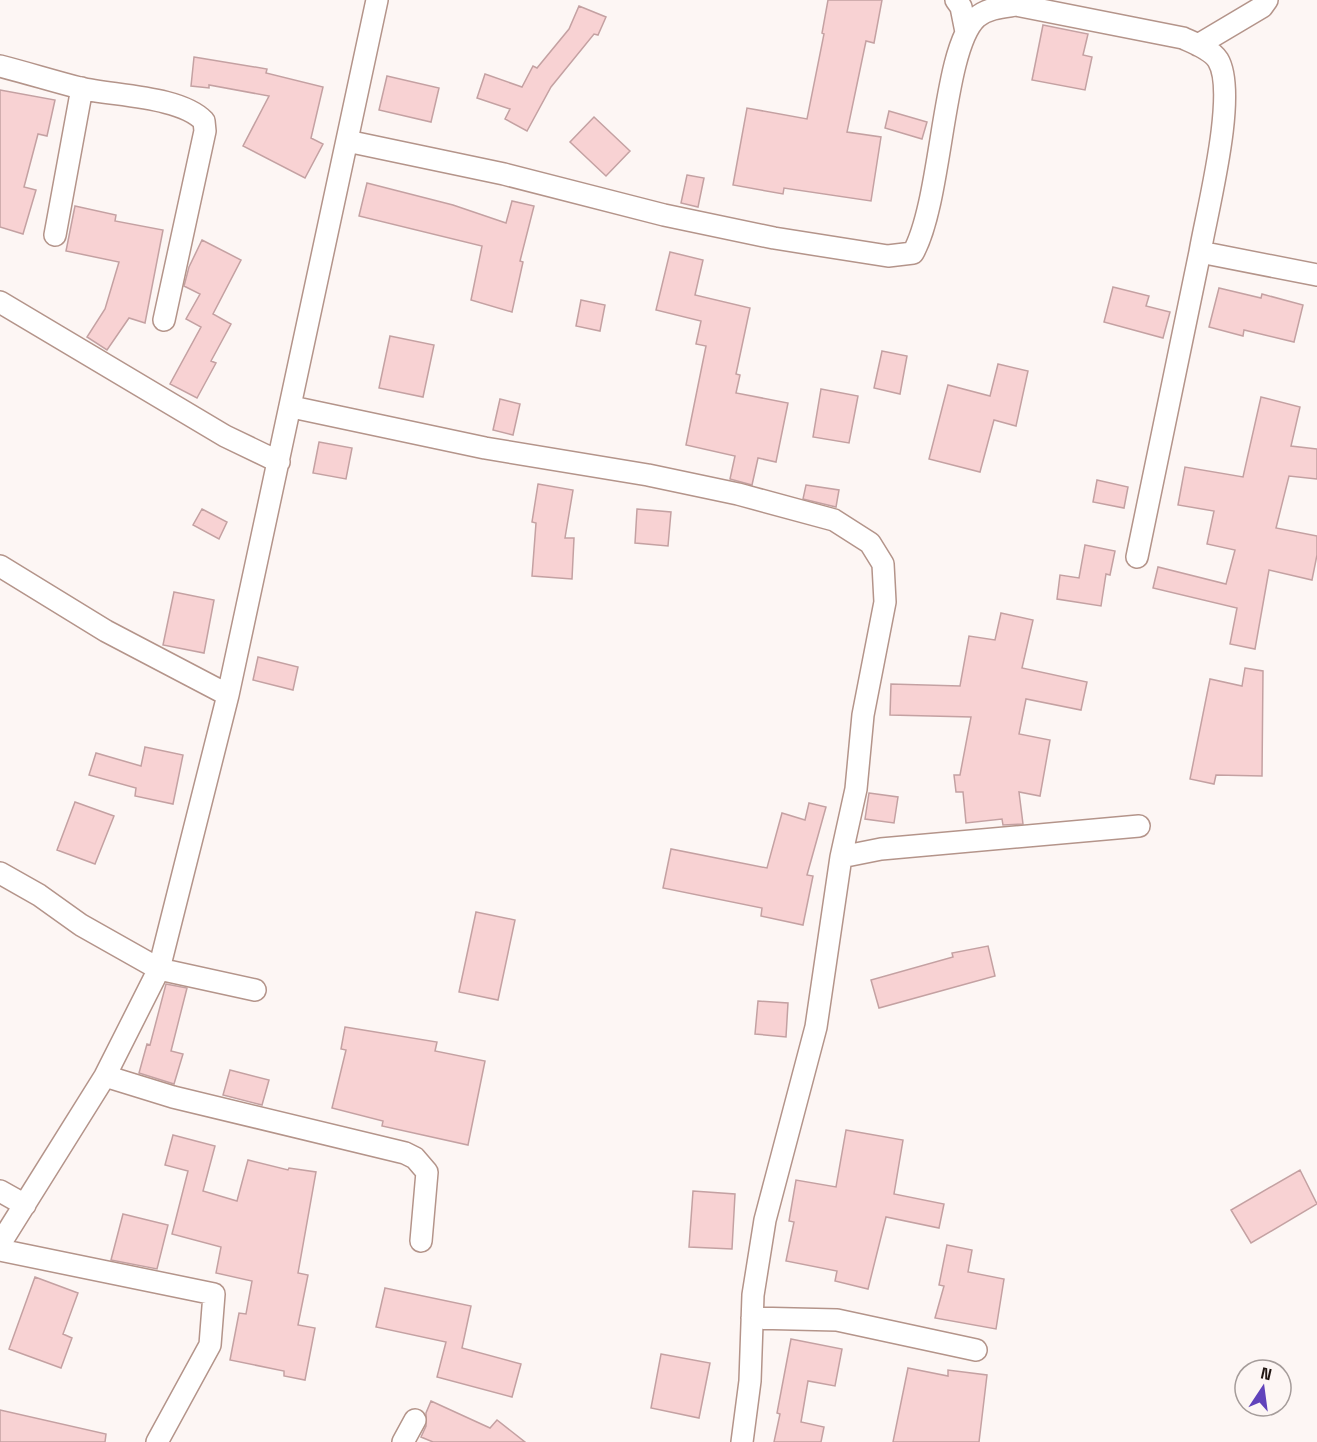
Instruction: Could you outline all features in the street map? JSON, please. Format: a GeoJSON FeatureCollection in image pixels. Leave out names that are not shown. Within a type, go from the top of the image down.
{"type":"FeatureCollection","features":[{"type":"Feature","properties":{"kind":"street"},"geometry":{"type":"LineString","coordinates":[[0,1244],[105,1076],[159,969],[228,695],[292,407],[377,0]]}},
{"type":"Feature","properties":{"kind":"street"},"geometry":{"type":"LineString","coordinates":[[956,0],[961,7],[966,32]]}},
{"type":"Feature","properties":{"kind":"street"},"geometry":{"type":"LineString","coordinates":[[1198,45],[1262,7],[1267,0]]}},
{"type":"Feature","properties":{"kind":"street"},"geometry":{"type":"LineString","coordinates":[[347,141],[504,174],[664,214],[774,238],[888,256],[914,253],[923,235],[936,181],[952,82],[966,32],[978,17],[993,9],[1016,5],[1183,38],[1198,45],[1217,58],[1225,76],[1226,102],[1200,252],[1137,557]]}},
{"type":"Feature","properties":{"kind":"street"},"geometry":{"type":"LineString","coordinates":[[0,66],[82,88],[172,105],[196,112],[204,121],[205,131],[164,320]]}},
{"type":"Feature","properties":{"kind":"street"},"geometry":{"type":"LineString","coordinates":[[56,235],[82,88]]}},
{"type":"Feature","properties":{"kind":"street"},"geometry":{"type":"LineString","coordinates":[[1200,252],[1317,274]]}},
{"type":"Feature","properties":{"kind":"street"},"geometry":{"type":"LineString","coordinates":[[0,302],[225,436],[279,462]]}},
{"type":"Feature","properties":{"kind":"street"},"geometry":{"type":"LineString","coordinates":[[292,407],[485,448],[648,475],[738,494],[834,520],[870,543],[883,564],[885,602],[862,715],[856,789],[841,857],[816,1027],[765,1220],[753,1295],[750,1381],[742,1442]]}},
{"type":"Feature","properties":{"kind":"street"},"geometry":{"type":"LineString","coordinates":[[0,566],[106,631],[228,695]]}},
{"type":"Feature","properties":{"kind":"street"},"geometry":{"type":"LineString","coordinates":[[841,857],[881,849],[1138,826]]}},
{"type":"Feature","properties":{"kind":"street"},"geometry":{"type":"LineString","coordinates":[[0,873],[39,895],[81,925],[159,969],[255,990]]}},
{"type":"Feature","properties":{"kind":"street"},"geometry":{"type":"LineString","coordinates":[[105,1076],[173,1097],[405,1153],[415,1158],[427,1172],[421,1241]]}},
{"type":"Feature","properties":{"kind":"street"},"geometry":{"type":"LineString","coordinates":[[0,1191],[25,1205]]}},
{"type":"Feature","properties":{"kind":"street"},"geometry":{"type":"LineString","coordinates":[[0,1250],[213,1294],[210,1345],[157,1442]]}},
{"type":"Feature","properties":{"kind":"street"},"geometry":{"type":"LineString","coordinates":[[752,1318],[837,1320],[976,1350]]}},
{"type":"Feature","properties":{"kind":"street"},"geometry":{"type":"LineString","coordinates":[[403,1442],[415,1420]]}},
{"type":"Feature","properties":{"kind":"building"},"geometry":{"type":"Polygon","coordinates":[[[828,0],[882,0],[874,43],[866,41],[847,132],[881,137],[871,201],[784,188],[783,194],[733,185],[747,108],[807,119],[824,34],[822,33],[828,0]]]}},
{"type":"Feature","properties":{"kind":"building"},"geometry":{"type":"Polygon","coordinates":[[[579,6],[606,17],[598,35],[594,34],[551,87],[527,131],[505,119],[510,109],[477,98],[485,74],[522,87],[533,66],[537,68],[569,29],[579,6]]]}},
{"type":"Feature","properties":{"kind":"building"},"geometry":{"type":"Polygon","coordinates":[[[1043,25],[1088,34],[1083,55],[1092,57],[1085,90],[1032,80],[1043,25]]]}},
{"type":"Feature","properties":{"kind":"building"},"geometry":{"type":"Polygon","coordinates":[[[194,57],[267,69],[266,73],[323,87],[311,138],[323,144],[305,178],[243,146],[269,96],[209,85],[209,88],[191,86],[194,57]]]}},
{"type":"Feature","properties":{"kind":"building"},"geometry":{"type":"Polygon","coordinates":[[[387,76],[439,88],[431,122],[379,110],[387,76]]]}},
{"type":"Feature","properties":{"kind":"building"},"geometry":{"type":"Polygon","coordinates":[[[0,90],[55,100],[47,136],[38,134],[24,187],[36,190],[23,234],[0,227],[0,90]]]}},
{"type":"Feature","properties":{"kind":"building"},"geometry":{"type":"Polygon","coordinates":[[[889,111],[927,122],[922,139],[885,128],[889,111]]]}},
{"type":"Feature","properties":{"kind":"building"},"geometry":{"type":"Polygon","coordinates":[[[594,117],[630,151],[606,176],[570,142],[594,117]]]}},
{"type":"Feature","properties":{"kind":"building"},"geometry":{"type":"Polygon","coordinates":[[[687,175],[704,178],[698,207],[681,203],[687,175]]]}},
{"type":"Feature","properties":{"kind":"building"},"geometry":{"type":"Polygon","coordinates":[[[367,183],[453,205],[506,223],[512,201],[534,206],[520,261],[523,262],[512,312],[471,300],[482,246],[359,216],[367,183]]]}},
{"type":"Feature","properties":{"kind":"building"},"geometry":{"type":"Polygon","coordinates":[[[75,206],[116,215],[115,221],[163,230],[145,323],[129,318],[107,350],[87,337],[105,309],[119,262],[66,251],[75,206]]]}},
{"type":"Feature","properties":{"kind":"building"},"geometry":{"type":"Polygon","coordinates":[[[202,240],[241,260],[213,314],[231,324],[211,361],[216,363],[197,398],[170,384],[201,327],[186,319],[200,294],[184,286],[189,267],[202,240]]]}},
{"type":"Feature","properties":{"kind":"building"},"geometry":{"type":"Polygon","coordinates":[[[670,252],[703,260],[695,295],[750,308],[736,374],[740,375],[736,393],[788,403],[776,462],[758,458],[752,485],[730,479],[735,456],[686,445],[706,346],[696,344],[701,321],[656,310],[670,252]]]}},
{"type":"Feature","properties":{"kind":"building"},"geometry":{"type":"Polygon","coordinates":[[[1113,287],[1149,296],[1146,306],[1170,312],[1163,338],[1104,322],[1113,287]]]}},
{"type":"Feature","properties":{"kind":"building"},"geometry":{"type":"Polygon","coordinates":[[[1219,288],[1261,298],[1262,294],[1303,305],[1294,342],[1244,330],[1243,336],[1209,327],[1219,288]]]}},
{"type":"Feature","properties":{"kind":"building"},"geometry":{"type":"Polygon","coordinates":[[[581,300],[605,305],[600,331],[576,326],[581,300]]]}},
{"type":"Feature","properties":{"kind":"building"},"geometry":{"type":"Polygon","coordinates":[[[390,336],[434,345],[423,397],[379,388],[390,336]]]}},
{"type":"Feature","properties":{"kind":"building"},"geometry":{"type":"Polygon","coordinates":[[[882,351],[907,356],[900,394],[874,388],[882,351]]]}},
{"type":"Feature","properties":{"kind":"building"},"geometry":{"type":"Polygon","coordinates":[[[998,364],[1028,371],[1016,426],[994,420],[980,472],[929,459],[948,385],[990,396],[998,364]]]}},
{"type":"Feature","properties":{"kind":"building"},"geometry":{"type":"Polygon","coordinates":[[[821,389],[858,396],[849,443],[813,437],[821,389]]]}},
{"type":"Feature","properties":{"kind":"building"},"geometry":{"type":"Polygon","coordinates":[[[1261,397],[1300,407],[1291,446],[1317,449],[1317,479],[1289,476],[1276,528],[1317,536],[1317,555],[1312,580],[1269,570],[1255,649],[1230,644],[1237,608],[1153,588],[1158,567],[1226,584],[1235,550],[1207,544],[1214,511],[1178,505],[1185,467],[1243,477],[1261,397]]]}},
{"type":"Feature","properties":{"kind":"building"},"geometry":{"type":"Polygon","coordinates":[[[500,399],[520,404],[513,435],[493,430],[500,399]]]}},
{"type":"Feature","properties":{"kind":"building"},"geometry":{"type":"Polygon","coordinates":[[[319,442],[352,448],[346,479],[313,473],[319,442]]]}},
{"type":"Feature","properties":{"kind":"building"},"geometry":{"type":"Polygon","coordinates":[[[1097,480],[1128,487],[1124,508],[1093,502],[1097,480]]]}},
{"type":"Feature","properties":{"kind":"building"},"geometry":{"type":"Polygon","coordinates":[[[538,484],[573,490],[565,538],[574,538],[572,579],[532,576],[536,523],[532,522],[538,484]]]}},
{"type":"Feature","properties":{"kind":"building"},"geometry":{"type":"Polygon","coordinates":[[[806,485],[839,490],[836,507],[803,499],[806,485]]]}},
{"type":"Feature","properties":{"kind":"building"},"geometry":{"type":"Polygon","coordinates":[[[202,509],[227,522],[219,539],[193,525],[202,509]]]}},
{"type":"Feature","properties":{"kind":"building"},"geometry":{"type":"Polygon","coordinates":[[[637,509],[671,512],[668,546],[635,543],[637,509]]]}},
{"type":"Feature","properties":{"kind":"building"},"geometry":{"type":"Polygon","coordinates":[[[1085,545],[1115,551],[1110,575],[1106,574],[1101,606],[1057,599],[1060,575],[1079,578],[1085,545]]]}},
{"type":"Feature","properties":{"kind":"building"},"geometry":{"type":"Polygon","coordinates":[[[174,592],[214,600],[204,653],[163,645],[174,592]]]}},
{"type":"Feature","properties":{"kind":"building"},"geometry":{"type":"Polygon","coordinates":[[[1001,613],[1033,620],[1022,668],[1087,682],[1081,710],[1026,699],[1019,734],[1050,740],[1040,796],[1019,792],[1023,824],[1003,825],[1002,819],[966,823],[963,792],[956,792],[954,775],[960,775],[971,717],[890,715],[891,684],[960,686],[969,636],[995,640],[1001,613]]]}},
{"type":"Feature","properties":{"kind":"building"},"geometry":{"type":"Polygon","coordinates":[[[258,657],[298,667],[293,690],[253,680],[258,657]]]}},
{"type":"Feature","properties":{"kind":"building"},"geometry":{"type":"Polygon","coordinates":[[[1245,668],[1263,671],[1262,776],[1216,775],[1214,784],[1190,779],[1210,679],[1242,686],[1245,668]]]}},
{"type":"Feature","properties":{"kind":"building"},"geometry":{"type":"Polygon","coordinates":[[[145,747],[183,755],[173,804],[135,796],[136,788],[89,775],[96,753],[141,766],[145,747]]]}},
{"type":"Feature","properties":{"kind":"building"},"geometry":{"type":"Polygon","coordinates":[[[869,793],[898,797],[894,823],[865,819],[869,793]]]}},
{"type":"Feature","properties":{"kind":"building"},"geometry":{"type":"Polygon","coordinates":[[[75,802],[114,816],[95,864],[57,850],[75,802]]]}},
{"type":"Feature","properties":{"kind":"building"},"geometry":{"type":"Polygon","coordinates":[[[809,803],[826,807],[807,875],[813,876],[803,925],[761,916],[762,908],[663,888],[671,849],[767,868],[782,813],[805,820],[809,803]]]}},
{"type":"Feature","properties":{"kind":"building"},"geometry":{"type":"Polygon","coordinates":[[[476,912],[515,920],[498,1000],[459,992],[476,912]]]}},
{"type":"Feature","properties":{"kind":"building"},"geometry":{"type":"Polygon","coordinates":[[[988,946],[995,976],[879,1008],[871,980],[953,957],[952,953],[988,946]]]}},
{"type":"Feature","properties":{"kind":"building"},"geometry":{"type":"Polygon","coordinates":[[[166,984],[187,988],[171,1051],[183,1054],[174,1084],[139,1073],[147,1044],[150,1045],[166,984]]]}},
{"type":"Feature","properties":{"kind":"building"},"geometry":{"type":"Polygon","coordinates":[[[758,1001],[788,1003],[786,1037],[755,1034],[758,1001]]]}},
{"type":"Feature","properties":{"kind":"building"},"geometry":{"type":"Polygon","coordinates":[[[345,1027],[437,1042],[435,1051],[485,1061],[468,1145],[382,1126],[383,1121],[332,1108],[346,1050],[341,1049],[345,1027]]]}},
{"type":"Feature","properties":{"kind":"building"},"geometry":{"type":"Polygon","coordinates":[[[230,1070],[269,1080],[262,1105],[223,1095],[230,1070]]]}},
{"type":"Feature","properties":{"kind":"building"},"geometry":{"type":"Polygon","coordinates":[[[846,1130],[903,1140],[894,1194],[944,1204],[939,1228],[886,1217],[868,1289],[835,1281],[837,1271],[786,1261],[794,1222],[789,1221],[796,1180],[836,1187],[846,1130]]]}},
{"type":"Feature","properties":{"kind":"building"},"geometry":{"type":"Polygon","coordinates":[[[173,1135],[215,1146],[203,1191],[237,1201],[248,1160],[288,1170],[289,1168],[316,1172],[298,1273],[308,1275],[298,1325],[315,1328],[305,1380],[284,1376],[284,1371],[230,1360],[239,1313],[246,1314],[252,1281],[216,1273],[221,1247],[172,1234],[188,1171],[165,1165],[173,1135]]]}},
{"type":"Feature","properties":{"kind":"building"},"geometry":{"type":"Polygon","coordinates":[[[1300,1170],[1317,1204],[1251,1243],[1231,1210],[1300,1170]]]}},
{"type":"Feature","properties":{"kind":"building"},"geometry":{"type":"Polygon","coordinates":[[[693,1191],[735,1194],[732,1249],[689,1247],[693,1191]]]}},
{"type":"Feature","properties":{"kind":"building"},"geometry":{"type":"Polygon","coordinates":[[[123,1214],[168,1225],[157,1269],[111,1260],[123,1214]]]}},
{"type":"Feature","properties":{"kind":"building"},"geometry":{"type":"Polygon","coordinates":[[[947,1245],[972,1250],[968,1272],[1004,1279],[996,1329],[935,1318],[944,1286],[939,1285],[947,1245]]]}},
{"type":"Feature","properties":{"kind":"building"},"geometry":{"type":"Polygon","coordinates":[[[35,1277],[78,1293],[63,1334],[72,1338],[61,1368],[9,1349],[35,1277]]]}},
{"type":"Feature","properties":{"kind":"building"},"geometry":{"type":"Polygon","coordinates":[[[385,1288],[471,1306],[462,1348],[521,1364],[512,1397],[437,1377],[446,1342],[376,1327],[385,1288]]]}},
{"type":"Feature","properties":{"kind":"building"},"geometry":{"type":"Polygon","coordinates":[[[791,1339],[842,1349],[835,1386],[808,1381],[801,1422],[824,1427],[821,1442],[774,1442],[791,1339]]]}},
{"type":"Feature","properties":{"kind":"building"},"geometry":{"type":"Polygon","coordinates":[[[661,1354],[710,1363],[699,1418],[651,1408],[661,1354]]]}},
{"type":"Feature","properties":{"kind":"building"},"geometry":{"type":"Polygon","coordinates":[[[908,1368],[948,1376],[948,1370],[987,1375],[979,1442],[893,1442],[908,1368]]]}},
{"type":"Feature","properties":{"kind":"building"},"geometry":{"type":"Polygon","coordinates":[[[431,1401],[490,1428],[497,1420],[525,1442],[433,1442],[421,1437],[426,1426],[426,1413],[431,1401]]]}},
{"type":"Feature","properties":{"kind":"building"},"geometry":{"type":"Polygon","coordinates":[[[0,1410],[106,1434],[105,1442],[0,1442],[0,1410]]]}}]}
